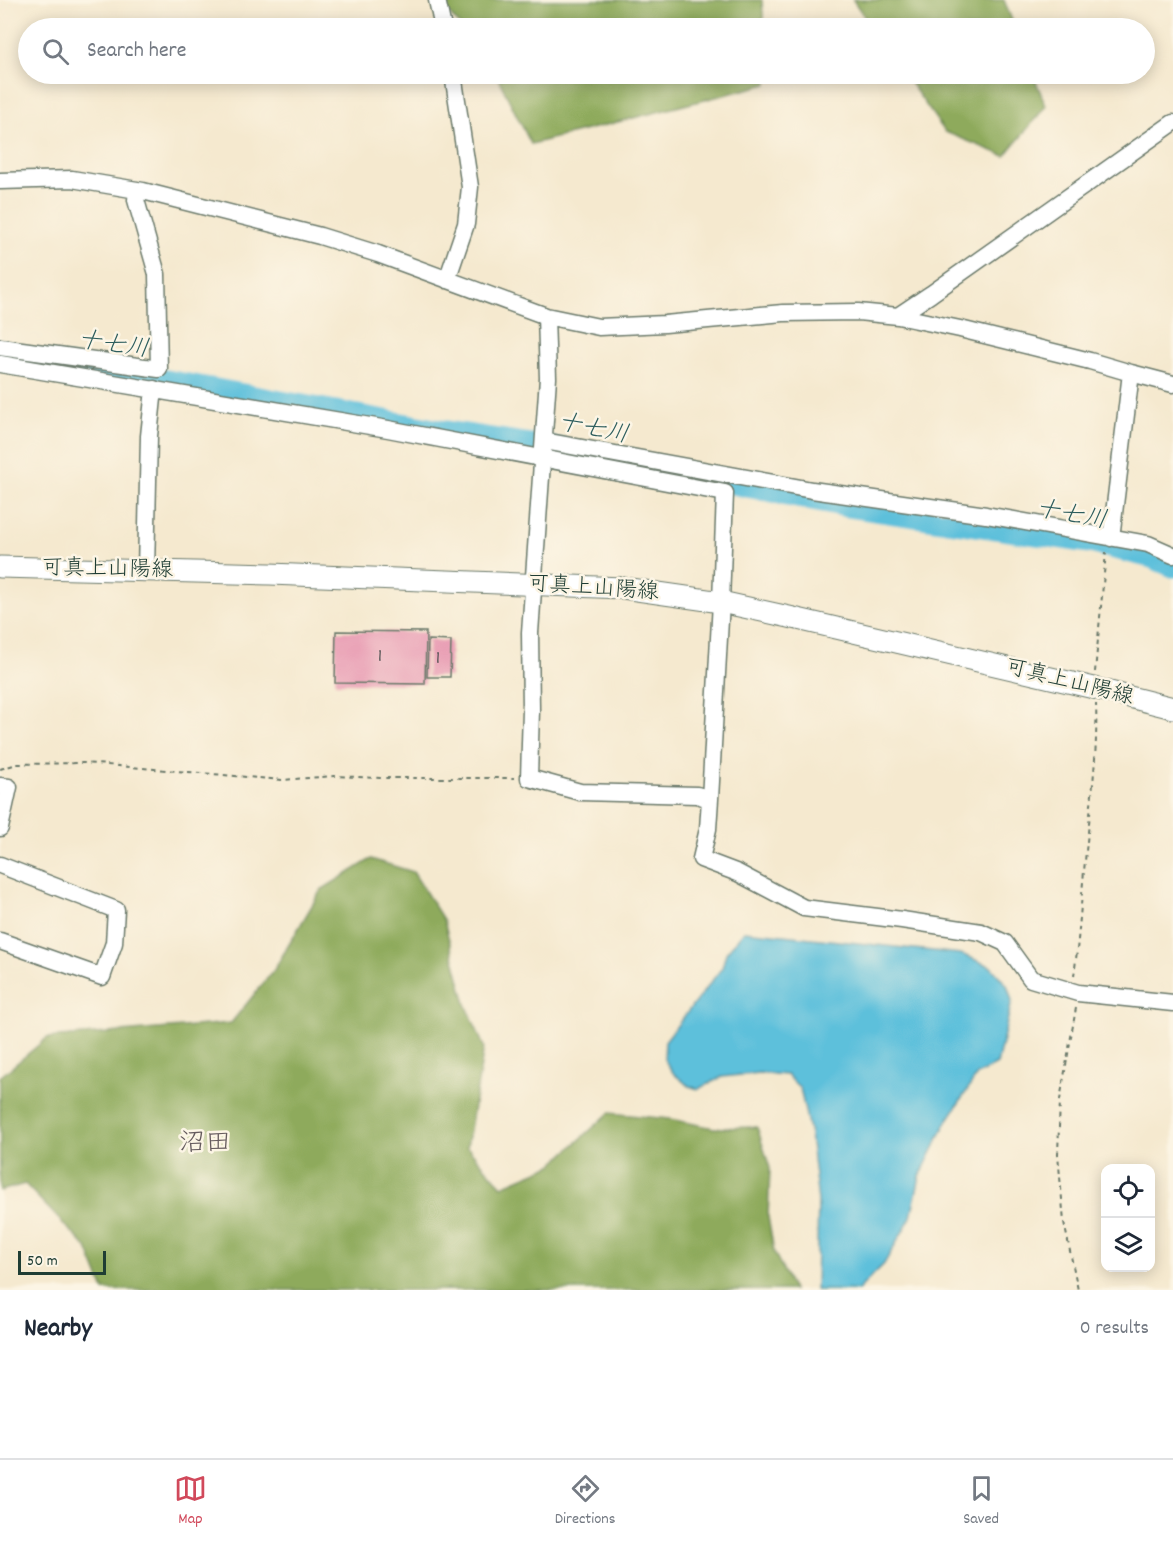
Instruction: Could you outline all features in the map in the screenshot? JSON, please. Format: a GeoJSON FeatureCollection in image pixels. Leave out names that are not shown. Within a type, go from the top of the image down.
{"type":"FeatureCollection","features":[{"type":"Feature","properties":{"kind":"main road","name":"可真上山陽線"},"geometry":{"type":"LineString","coordinates":[[0,567],[270,574],[623,588],[721,602],[1173,708]]}},
{"type":"Feature","properties":{"kind":"street"},"geometry":{"type":"LineString","coordinates":[[437,0],[441,18]]}},
{"type":"Feature","properties":{"kind":"street"},"geometry":{"type":"LineString","coordinates":[[447,280],[466,224],[470,186],[455,84]]}},
{"type":"Feature","properties":{"kind":"street"},"geometry":{"type":"LineString","coordinates":[[898,316],[1173,123]]}},
{"type":"Feature","properties":{"kind":"street"},"geometry":{"type":"LineString","coordinates":[[0,181],[72,179],[137,190],[320,236],[378,254],[546,316],[599,327],[664,324],[783,313],[858,312],[898,316],[960,329],[1173,384]]}},
{"type":"Feature","properties":{"kind":"street"},"geometry":{"type":"LineString","coordinates":[[0,347],[159,369],[157,274],[136,200],[137,190]]}},
{"type":"Feature","properties":{"kind":"street"},"geometry":{"type":"LineString","coordinates":[[546,316],[548,378],[530,633],[529,778],[580,792],[697,795],[710,799]]}},
{"type":"Feature","properties":{"kind":"street"},"geometry":{"type":"LineString","coordinates":[[0,364],[376,427],[725,493],[710,799],[708,829],[701,859],[738,873],[804,908],[981,932],[1005,943],[1031,979],[1075,992],[1173,1003]]}},
{"type":"Feature","properties":{"kind":"street"},"geometry":{"type":"LineString","coordinates":[[1109,544],[1131,374]]}},
{"type":"Feature","properties":{"kind":"street"},"geometry":{"type":"LineString","coordinates":[[146,571],[149,435],[153,389]]}},
{"type":"Feature","properties":{"kind":"street"},"geometry":{"type":"LineString","coordinates":[[544,441],[812,490],[986,514],[1109,544],[1148,544],[1173,555]]}},
{"type":"Feature","properties":{"kind":"street"},"geometry":{"type":"LineString","coordinates":[[0,786],[9,787],[0,828]]}},
{"type":"Feature","properties":{"kind":"street"},"geometry":{"type":"LineString","coordinates":[[0,865],[116,910],[114,943],[102,977],[0,940]]}},
{"type":"Feature","properties":{"kind":"path"},"geometry":{"type":"LineString","coordinates":[[1078,1290],[1064,1222],[1058,1154],[1060,1100],[1075,992],[1084,863],[1092,797],[1096,706],[1094,688],[1109,544]]}},
{"type":"Feature","properties":{"kind":"path"},"geometry":{"type":"LineString","coordinates":[[0,769],[17,764],[84,763],[282,780],[334,776],[529,778]]}},
{"type":"Feature","properties":{"kind":"green space"},"geometry":{"type":"Polygon","coordinates":[[[437,0],[762,0],[763,18],[453,18],[437,0]]]}},
{"type":"Feature","properties":{"kind":"green space"},"geometry":{"type":"Polygon","coordinates":[[[853,0],[1004,0],[1011,18],[865,18],[853,0]]]}},
{"type":"Feature","properties":{"kind":"green space"},"geometry":{"type":"Polygon","coordinates":[[[501,84],[767,84],[531,144],[501,84]]]}},
{"type":"Feature","properties":{"kind":"green space"},"geometry":{"type":"Polygon","coordinates":[[[911,84],[1037,84],[1046,106],[1005,156],[945,132],[911,84]]]}},
{"type":"Feature","properties":{"kind":"green space"},"geometry":{"type":"Polygon","coordinates":[[[371,859],[413,872],[444,921],[466,1004],[484,1047],[467,1147],[502,1186],[552,1165],[609,1113],[670,1119],[714,1128],[757,1127],[770,1168],[768,1217],[774,1252],[793,1290],[104,1290],[87,1248],[25,1184],[0,1191],[0,1077],[47,1038],[231,1023],[274,970],[321,890],[371,859]]]}},
{"type":"Feature","properties":{"kind":"water"},"geometry":{"type":"Polygon","coordinates":[[[744,931],[961,954],[990,966],[1007,985],[1012,1001],[997,1064],[977,1075],[947,1121],[920,1176],[911,1217],[884,1264],[858,1290],[816,1290],[818,1201],[810,1134],[800,1088],[787,1075],[759,1073],[722,1077],[698,1089],[689,1086],[674,1074],[664,1059],[665,1041],[722,968],[726,953],[744,931]]]}},
{"type":"Feature","properties":{"kind":"building"},"geometry":{"type":"Polygon","coordinates":[[[336,631],[426,632],[425,684],[335,683],[336,631]]]}},
{"type":"Feature","properties":{"kind":"building"},"geometry":{"type":"Polygon","coordinates":[[[428,640],[451,641],[450,677],[427,677],[428,640]]]}},
{"type":"Feature","properties":{"kind":"waterway","name":"十七川"},"geometry":{"type":"LineString","coordinates":[[0,356],[145,376],[446,431],[563,449]]}},
{"type":"Feature","properties":{"kind":"waterway","name":"十七川"},"geometry":{"type":"LineString","coordinates":[[632,464],[842,506],[1090,543],[1152,558],[1173,567]]}},
{"type":"Feature","properties":{"kind":"district","name":"沼田"},"geometry":{"type":"Point","coordinates":[205,1144]}}]}
